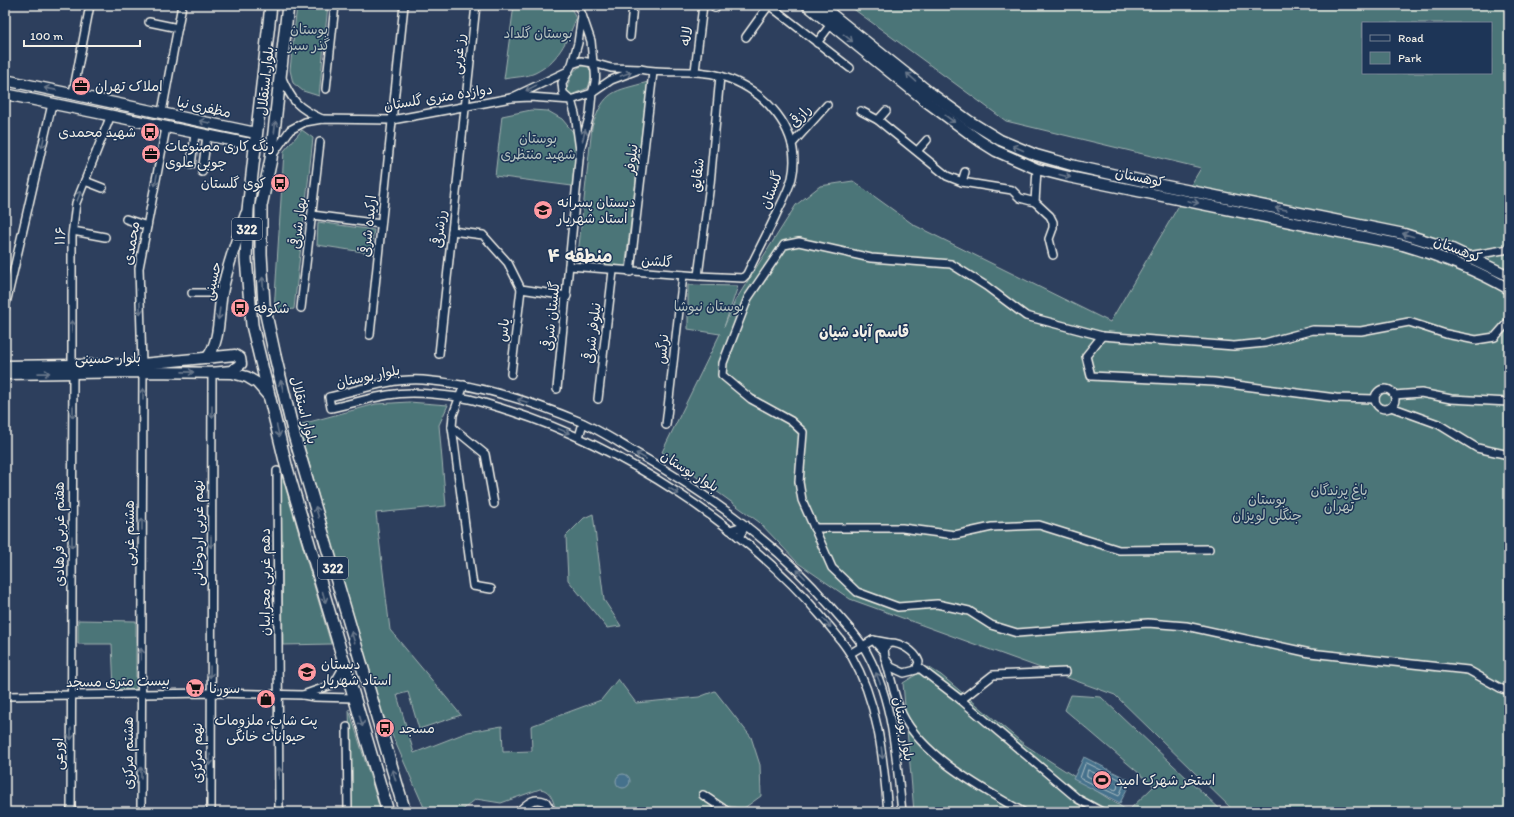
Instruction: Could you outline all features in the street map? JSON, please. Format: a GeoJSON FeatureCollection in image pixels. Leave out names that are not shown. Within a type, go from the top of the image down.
{"type":"FeatureCollection","features":[{"type":"Feature","properties":{"kind":"main road","name":"بلوار استقلال"},"geometry":{"type":"LineString","coordinates":[[271,5],[248,210],[246,259],[252,325],[286,465],[388,812]]}},
{"type":"Feature","properties":{"kind":"main road","name":"بلوار استقلال"},"geometry":{"type":"LineString","coordinates":[[288,5],[271,159],[261,206],[261,254],[264,304],[297,442],[405,812]]}},
{"type":"Feature","properties":{"kind":"main road","name":"کوهستان"},"geometry":{"type":"LineString","coordinates":[[807,5],[964,130],[996,150],[1037,169],[1069,177],[1403,245],[1446,258],[1486,276],[1509,289]]}},
{"type":"Feature","properties":{"kind":"main road","name":"کوهستان"},"geometry":{"type":"LineString","coordinates":[[820,5],[929,92],[981,129],[1022,150],[1049,160],[1075,166],[1404,234],[1468,256],[1509,276]]}},
{"type":"Feature","properties":{"kind":"main road","name":"مظفری نیا"},"geometry":{"type":"LineString","coordinates":[[5,80],[73,93],[256,133]]}},
{"type":"Feature","properties":{"kind":"main road","name":"مظفری نیا"},"geometry":{"type":"LineString","coordinates":[[5,94],[255,145]]}},
{"type":"Feature","properties":{"kind":"main road"},"geometry":{"type":"LineString","coordinates":[[231,127],[240,135],[238,139],[234,141]]}},
{"type":"Feature","properties":{"kind":"main road"},"geometry":{"type":"LineString","coordinates":[[1228,210],[1231,199]]}},
{"type":"Feature","properties":{"kind":"main road","name":"حسینی"},"geometry":{"type":"LineString","coordinates":[[208,358],[213,352],[222,293],[234,245],[248,210]]}},
{"type":"Feature","properties":{"kind":"main road"},"geometry":{"type":"LineString","coordinates":[[252,325],[268,322]]}},
{"type":"Feature","properties":{"kind":"main road","name":"بلوار حسینی"},"geometry":{"type":"LineString","coordinates":[[5,366],[73,369],[143,368],[212,373],[235,370],[241,364],[241,360],[235,355],[143,368]]}},
{"type":"Feature","properties":{"kind":"main road","name":"بلوار حسینی"},"geometry":{"type":"LineString","coordinates":[[5,374],[73,369]]}},
{"type":"Feature","properties":{"kind":"main road"},"geometry":{"type":"LineString","coordinates":[[212,373],[232,373],[247,377],[256,383],[270,398]]}},
{"type":"Feature","properties":{"kind":"street"},"geometry":{"type":"LineString","coordinates":[[73,93],[90,5]]}},
{"type":"Feature","properties":{"kind":"street"},"geometry":{"type":"LineString","coordinates":[[162,112],[182,5]]}},
{"type":"Feature","properties":{"kind":"street"},"geometry":{"type":"LineString","coordinates":[[326,90],[335,5]]}},
{"type":"Feature","properties":{"kind":"street","name":"ارکیده شرقی"},"geometry":{"type":"LineString","coordinates":[[370,335],[404,5]]}},
{"type":"Feature","properties":{"kind":"street","name":"رز غربی"},"geometry":{"type":"LineString","coordinates":[[465,106],[476,5]]}},
{"type":"Feature","properties":{"kind":"street"},"geometry":{"type":"LineString","coordinates":[[578,5],[591,41],[593,63],[596,71],[596,83],[592,93],[590,114],[580,150]]}},
{"type":"Feature","properties":{"kind":"street"},"geometry":{"type":"LineString","coordinates":[[630,36],[633,5]]}},
{"type":"Feature","properties":{"kind":"street","name":"لاله"},"geometry":{"type":"LineString","coordinates":[[695,71],[703,5]]}},
{"type":"Feature","properties":{"kind":"street"},"geometry":{"type":"LineString","coordinates":[[746,37],[769,5],[850,68]]}},
{"type":"Feature","properties":{"kind":"street"},"geometry":{"type":"LineString","coordinates":[[580,150],[571,100],[563,93],[562,82],[566,72],[572,64],[578,44],[582,15]]}},
{"type":"Feature","properties":{"kind":"street"},"geometry":{"type":"LineString","coordinates":[[149,22],[178,28]]}},
{"type":"Feature","properties":{"kind":"street"},"geometry":{"type":"LineString","coordinates":[[818,43],[831,24]]}},
{"type":"Feature","properties":{"kind":"street"},"geometry":{"type":"LineString","coordinates":[[572,64],[581,61],[593,63]]}},
{"type":"Feature","properties":{"kind":"street","name":"گلستان"},"geometry":{"type":"LineString","coordinates":[[593,63],[611,68],[640,69],[653,72],[695,71],[720,76],[746,86],[766,101],[781,119],[792,144],[792,178],[747,274],[743,278]]}},
{"type":"Feature","properties":{"kind":"street"},"geometry":{"type":"LineString","coordinates":[[511,98],[530,97],[571,100],[592,93],[611,80],[640,69]]}},
{"type":"Feature","properties":{"kind":"street"},"geometry":{"type":"LineString","coordinates":[[511,98],[566,72]]}},
{"type":"Feature","properties":{"kind":"street","name":"نیلوفر"},"geometry":{"type":"LineString","coordinates":[[630,272],[653,72]]}},
{"type":"Feature","properties":{"kind":"street"},"geometry":{"type":"LineString","coordinates":[[281,76],[289,94],[302,110],[322,119]]}},
{"type":"Feature","properties":{"kind":"street","name":"شقایق"},"geometry":{"type":"LineString","coordinates":[[698,276],[710,184],[720,76]]}},
{"type":"Feature","properties":{"kind":"street","name":"دوازده متری گلستان"},"geometry":{"type":"LineString","coordinates":[[322,119],[392,120],[511,98]]}},
{"type":"Feature","properties":{"kind":"street"},"geometry":{"type":"LineString","coordinates":[[5,308],[52,104]]}},
{"type":"Feature","properties":{"kind":"street","name":"رازقی"},"geometry":{"type":"LineString","coordinates":[[792,144],[827,105]]}},
{"type":"Feature","properties":{"kind":"street","name":"رزشرقی"},"geometry":{"type":"LineString","coordinates":[[439,354],[465,106]]}},
{"type":"Feature","properties":{"kind":"street"},"geometry":{"type":"LineString","coordinates":[[861,111],[878,120],[918,150],[947,176],[962,182],[1012,190],[1020,198],[1035,202],[1050,216],[1053,222],[1053,228],[1049,239],[1053,255]]}},
{"type":"Feature","properties":{"kind":"street"},"geometry":{"type":"LineString","coordinates":[[878,120],[886,111]]}},
{"type":"Feature","properties":{"kind":"street","name":"۱۱۶"},"geometry":{"type":"LineString","coordinates":[[73,369],[73,231],[76,203],[111,115]]}},
{"type":"Feature","properties":{"kind":"street"},"geometry":{"type":"LineString","coordinates":[[271,159],[279,143],[290,130],[305,122],[322,119]]}},
{"type":"Feature","properties":{"kind":"street","name":"محمدی"},"geometry":{"type":"LineString","coordinates":[[143,368],[139,268],[166,128]]}},
{"type":"Feature","properties":{"kind":"street"},"geometry":{"type":"LineString","coordinates":[[191,165],[196,134]]}},
{"type":"Feature","properties":{"kind":"street"},"geometry":{"type":"LineString","coordinates":[[202,172],[207,136]]}},
{"type":"Feature","properties":{"kind":"street"},"geometry":{"type":"LineString","coordinates":[[918,150],[927,140]]}},
{"type":"Feature","properties":{"kind":"street","name":"بهار شرقی"},"geometry":{"type":"LineString","coordinates":[[301,308],[320,142]]}},
{"type":"Feature","properties":{"kind":"street","name":"گلستان شرقی"},"geometry":{"type":"LineString","coordinates":[[557,389],[580,150]]}},
{"type":"Feature","properties":{"kind":"street"},"geometry":{"type":"LineString","coordinates":[[1035,202],[1037,169]]}},
{"type":"Feature","properties":{"kind":"street"},"geometry":{"type":"LineString","coordinates":[[962,182],[965,172]]}},
{"type":"Feature","properties":{"kind":"street"},"geometry":{"type":"LineString","coordinates":[[85,181],[103,188]]}},
{"type":"Feature","properties":{"kind":"street"},"geometry":{"type":"LineString","coordinates":[[312,215],[381,224]]}},
{"type":"Feature","properties":{"kind":"street"},"geometry":{"type":"LineString","coordinates":[[126,219],[147,226]]}},
{"type":"Feature","properties":{"kind":"street"},"geometry":{"type":"LineString","coordinates":[[73,231],[105,237]]}},
{"type":"Feature","properties":{"kind":"street"},"geometry":{"type":"LineString","coordinates":[[452,231],[483,235],[508,263],[521,289],[567,296]]}},
{"type":"Feature","properties":{"kind":"street"},"geometry":{"type":"LineString","coordinates":[[1509,320],[1495,337],[1476,340],[1446,334],[1409,322],[1361,331],[1313,330],[1265,343],[1234,346],[1102,336],[1026,316],[986,286],[951,264],[872,258],[799,242],[784,245],[748,298],[723,363],[722,375],[751,399],[791,421],[803,432],[799,482],[802,500],[832,568],[857,592],[898,607],[937,604],[969,611],[991,625],[1017,633],[1148,623],[1186,626],[1310,653],[1468,670],[1502,689],[1509,691]]}},
{"type":"Feature","properties":{"kind":"street"},"geometry":{"type":"LineString","coordinates":[[1468,256],[1509,248]]}},
{"type":"Feature","properties":{"kind":"street","name":"گلشن"},"geometry":{"type":"LineString","coordinates":[[569,266],[613,271],[743,278]]}},
{"type":"Feature","properties":{"kind":"street","name":"نیلوفر شرقی"},"geometry":{"type":"LineString","coordinates":[[598,399],[613,271]]}},
{"type":"Feature","properties":{"kind":"street","name":"نرگس"},"geometry":{"type":"LineString","coordinates":[[666,425],[683,275]]}},
{"type":"Feature","properties":{"kind":"street","name":"یاس"},"geometry":{"type":"LineString","coordinates":[[511,374],[521,289]]}},
{"type":"Feature","properties":{"kind":"street"},"geometry":{"type":"LineString","coordinates":[[192,293],[222,293]]}},
{"type":"Feature","properties":{"kind":"street"},"geometry":{"type":"LineString","coordinates":[[1102,336],[1086,356],[1091,376],[1214,382],[1336,398],[1375,399]]}},
{"type":"Feature","properties":{"kind":"street","name":"هشتم غربی"},"geometry":{"type":"LineString","coordinates":[[141,694],[143,368]]}},
{"type":"Feature","properties":{"kind":"street","name":"هفتم غربی فرهادی"},"geometry":{"type":"LineString","coordinates":[[71,695],[73,369]]}},
{"type":"Feature","properties":{"kind":"street","name":"نهم غربی اردوخانی"},"geometry":{"type":"LineString","coordinates":[[210,693],[212,373]]}},
{"type":"Feature","properties":{"kind":"street"},"geometry":{"type":"LineString","coordinates":[[406,380],[406,394]]}},
{"type":"Feature","properties":{"kind":"street","name":"بلوار بوستان"},"geometry":{"type":"LineString","coordinates":[[888,812],[880,736],[874,706],[864,679],[851,653],[810,603],[780,573],[730,530],[672,489],[580,437],[541,421],[460,397],[416,393],[389,395],[332,408],[329,398],[382,384],[406,380],[464,386],[491,391],[542,407],[583,423],[679,477],[746,525],[790,563],[820,594],[862,646],[877,674],[887,702],[894,734],[902,812]]}},
{"type":"Feature","properties":{"kind":"street"},"geometry":{"type":"LineString","coordinates":[[464,386],[452,415],[452,427],[473,586],[492,589]]}},
{"type":"Feature","properties":{"kind":"street"},"geometry":{"type":"LineString","coordinates":[[1391,407],[1394,402],[1394,395],[1389,390],[1383,390],[1377,393],[1375,399],[1379,407],[1385,409],[1391,407],[1438,424],[1477,448],[1509,455]]}},
{"type":"Feature","properties":{"kind":"street"},"geometry":{"type":"LineString","coordinates":[[1394,395],[1421,393],[1451,399],[1509,402]]}},
{"type":"Feature","properties":{"kind":"street"},"geometry":{"type":"LineString","coordinates":[[580,437],[583,423]]}},
{"type":"Feature","properties":{"kind":"street"},"geometry":{"type":"LineString","coordinates":[[452,427],[485,454],[494,504]]}},
{"type":"Feature","properties":{"kind":"street","name":"دهم غربی محرابیان"},"geometry":{"type":"LineString","coordinates":[[277,471],[279,812]]}},
{"type":"Feature","properties":{"kind":"street"},"geometry":{"type":"LineString","coordinates":[[730,530],[746,525]]}},
{"type":"Feature","properties":{"kind":"street"},"geometry":{"type":"LineString","coordinates":[[739,537],[746,525]]}},
{"type":"Feature","properties":{"kind":"street"},"geometry":{"type":"LineString","coordinates":[[814,528],[902,528],[955,535],[992,527],[1039,525],[1119,550],[1209,549]]}},
{"type":"Feature","properties":{"kind":"street"},"geometry":{"type":"LineString","coordinates":[[873,640],[885,655],[891,667],[900,672],[912,672],[918,667]]}},
{"type":"Feature","properties":{"kind":"street"},"geometry":{"type":"LineString","coordinates":[[851,653],[873,640],[889,643],[909,650],[918,658],[918,667]]}},
{"type":"Feature","properties":{"kind":"street"},"geometry":{"type":"LineString","coordinates":[[889,643],[884,648],[894,689],[902,714],[915,735],[938,756],[974,784],[1023,812]]}},
{"type":"Feature","properties":{"kind":"street","name":"بیست متری مسجد"},"geometry":{"type":"LineString","coordinates":[[303,694],[334,684],[344,666]]}},
{"type":"Feature","properties":{"kind":"street"},"geometry":{"type":"LineString","coordinates":[[918,667],[961,700],[1078,799],[1102,812]]}},
{"type":"Feature","properties":{"kind":"street"},"geometry":{"type":"LineString","coordinates":[[894,689],[900,672]]}},
{"type":"Feature","properties":{"kind":"street"},"geometry":{"type":"LineString","coordinates":[[961,700],[993,675],[1066,672]]}},
{"type":"Feature","properties":{"kind":"street","name":"بیست متری مسجد"},"geometry":{"type":"LineString","coordinates":[[5,696],[210,693],[303,694],[314,697],[354,698]]}},
{"type":"Feature","properties":{"kind":"street","name":"نهم مرکزی"},"geometry":{"type":"LineString","coordinates":[[210,693],[211,812]]}},
{"type":"Feature","properties":{"kind":"street","name":"هشتم مرکزی"},"geometry":{"type":"LineString","coordinates":[[141,694],[141,812]]}},
{"type":"Feature","properties":{"kind":"street","name":"اورعی"},"geometry":{"type":"LineString","coordinates":[[71,695],[71,812]]}},
{"type":"Feature","properties":{"kind":"street"},"geometry":{"type":"LineString","coordinates":[[347,727],[348,812]]}},
{"type":"Feature","properties":{"kind":"street"},"geometry":{"type":"LineString","coordinates":[[880,736],[894,734]]}},
{"type":"Feature","properties":{"kind":"street"},"geometry":{"type":"LineString","coordinates":[[703,795],[728,812]]}},
{"type":"Feature","properties":{"kind":"street"},"geometry":{"type":"LineString","coordinates":[[518,812],[530,801],[536,799],[546,802],[552,812]]}},
{"type":"Feature","properties":{"kind":"green space","name":"بوستان گذر سبز"},"geometry":{"type":"Polygon","coordinates":[[[297,5],[328,5],[319,96],[303,91],[293,83],[290,70],[297,5]]]}},
{"type":"Feature","properties":{"kind":"green space","name":"بوستان گلداد"},"geometry":{"type":"Polygon","coordinates":[[[514,5],[570,5],[576,19],[561,50],[550,63],[535,73],[504,79],[514,5]]]}},
{"type":"Feature","properties":{"kind":"green space","name":"بوستان جنگلی لویزان"},"geometry":{"type":"Polygon","coordinates":[[[848,5],[1509,5],[1509,812],[1235,812],[1115,695],[850,599],[798,563],[759,522],[662,452],[720,334],[688,329],[688,285],[738,286],[724,327],[735,301],[796,205],[820,186],[853,181],[914,225],[1110,322],[1201,168],[1006,121],[848,5]]]}},
{"type":"Feature","properties":{"kind":"green space"},"geometry":{"type":"Polygon","coordinates":[[[587,65],[591,76],[588,88],[571,95],[567,90],[572,73],[578,68],[587,65]]]}},
{"type":"Feature","properties":{"kind":"green space"},"geometry":{"type":"Polygon","coordinates":[[[648,82],[625,269],[577,264],[592,127],[601,105],[612,94],[626,88],[648,82]]]}},
{"type":"Feature","properties":{"kind":"green space","name":"بوستان شهید منتظری"},"geometry":{"type":"Polygon","coordinates":[[[531,110],[548,111],[562,119],[573,132],[577,148],[572,186],[495,176],[502,116],[531,110]]]}},
{"type":"Feature","properties":{"kind":"green space"},"geometry":{"type":"Polygon","coordinates":[[[302,130],[313,138],[294,309],[274,312],[284,151],[302,130]]]}},
{"type":"Feature","properties":{"kind":"green space"},"geometry":{"type":"Polygon","coordinates":[[[318,222],[374,230],[370,253],[317,245],[318,222]]]}},
{"type":"Feature","properties":{"kind":"green space"},"geometry":{"type":"Polygon","coordinates":[[[409,402],[448,405],[439,425],[446,506],[376,513],[390,630],[461,715],[419,729],[408,692],[397,695],[414,753],[468,732],[502,726],[503,752],[532,751],[531,726],[601,700],[618,679],[636,703],[699,697],[715,691],[751,737],[760,765],[761,796],[743,809],[729,806],[725,812],[557,812],[550,794],[540,789],[501,803],[476,799],[460,812],[426,812],[378,703],[298,425],[376,404],[409,402]]]}},
{"type":"Feature","properties":{"kind":"green space"},"geometry":{"type":"Polygon","coordinates":[[[281,472],[331,644],[283,645],[281,472]]]}},
{"type":"Feature","properties":{"kind":"green space"},"geometry":{"type":"Polygon","coordinates":[[[593,514],[604,600],[621,626],[607,628],[568,580],[566,536],[584,518],[593,514]]]}},
{"type":"Feature","properties":{"kind":"green space"},"geometry":{"type":"Polygon","coordinates":[[[78,620],[136,621],[136,690],[114,690],[112,644],[78,644],[78,620]]]}},
{"type":"Feature","properties":{"kind":"green space"},"geometry":{"type":"Polygon","coordinates":[[[928,667],[941,675],[1025,745],[1128,811],[1154,786],[1065,710],[1071,695],[1101,697],[1223,812],[914,812],[903,683],[928,667]]]}},
{"type":"Feature","properties":{"kind":"green space"},"geometry":{"type":"Polygon","coordinates":[[[349,709],[381,812],[352,812],[349,709]]]}},
{"type":"Feature","properties":{"kind":"water","name":"استخر شهرک امید"},"geometry":{"type":"Polygon","coordinates":[[[1084,757],[1131,781],[1120,803],[1073,779],[1084,757]]]}},
{"type":"Feature","properties":{"kind":"water"},"geometry":{"type":"Polygon","coordinates":[[[623,774],[628,776],[630,781],[628,786],[623,788],[618,786],[616,781],[618,776],[623,774]]]}},
{"type":"Feature","properties":{"kind":"place","name":"املاک تهران"},"geometry":{"type":"Point","coordinates":[81,86]}},
{"type":"Feature","properties":{"kind":"place","name":"شهید محمدی"},"geometry":{"type":"Point","coordinates":[150,132]}},
{"type":"Feature","properties":{"kind":"place","name":"رنگ کاری مصنوعات چوبی علوی"},"geometry":{"type":"Point","coordinates":[151,154]}},
{"type":"Feature","properties":{"kind":"place","name":"کوی گلستان"},"geometry":{"type":"Point","coordinates":[280,183]}},
{"type":"Feature","properties":{"kind":"place","name":"دبستان پسرانه استاد شهريار"},"geometry":{"type":"Point","coordinates":[543,210]}},
{"type":"Feature","properties":{"kind":"place","name":"شکوفه"},"geometry":{"type":"Point","coordinates":[240,308]}},
{"type":"Feature","properties":{"kind":"place","name":"دبستان استاد شهریار"},"geometry":{"type":"Point","coordinates":[307,672]}},
{"type":"Feature","properties":{"kind":"place","name":"سورنا"},"geometry":{"type":"Point","coordinates":[195,688]}},
{"type":"Feature","properties":{"kind":"place","name":"پت شاپ، ملزومات حیوانات خانگی"},"geometry":{"type":"Point","coordinates":[266,699]}},
{"type":"Feature","properties":{"kind":"place","name":"مسجد"},"geometry":{"type":"Point","coordinates":[385,728]}},
{"type":"Feature","properties":{"kind":"place","name":"استخر شهرک امید"},"geometry":{"type":"Point","coordinates":[1102,780]}},
{"type":"Feature","properties":{"kind":"district","name":"منطقه ۴"},"geometry":{"type":"Point","coordinates":[580,256]}},
{"type":"Feature","properties":{"kind":"district","name":"قاسم آباد شیان"},"geometry":{"type":"Point","coordinates":[864,332]}},
{"type":"Feature","properties":{"kind":"park label","name":"بوستان نیوشا"},"geometry":{"type":"Point","coordinates":[709,306]}},
{"type":"Feature","properties":{"kind":"park label","name":"باغ پرندگان تهران"},"geometry":{"type":"Point","coordinates":[1339,498]}}]}
